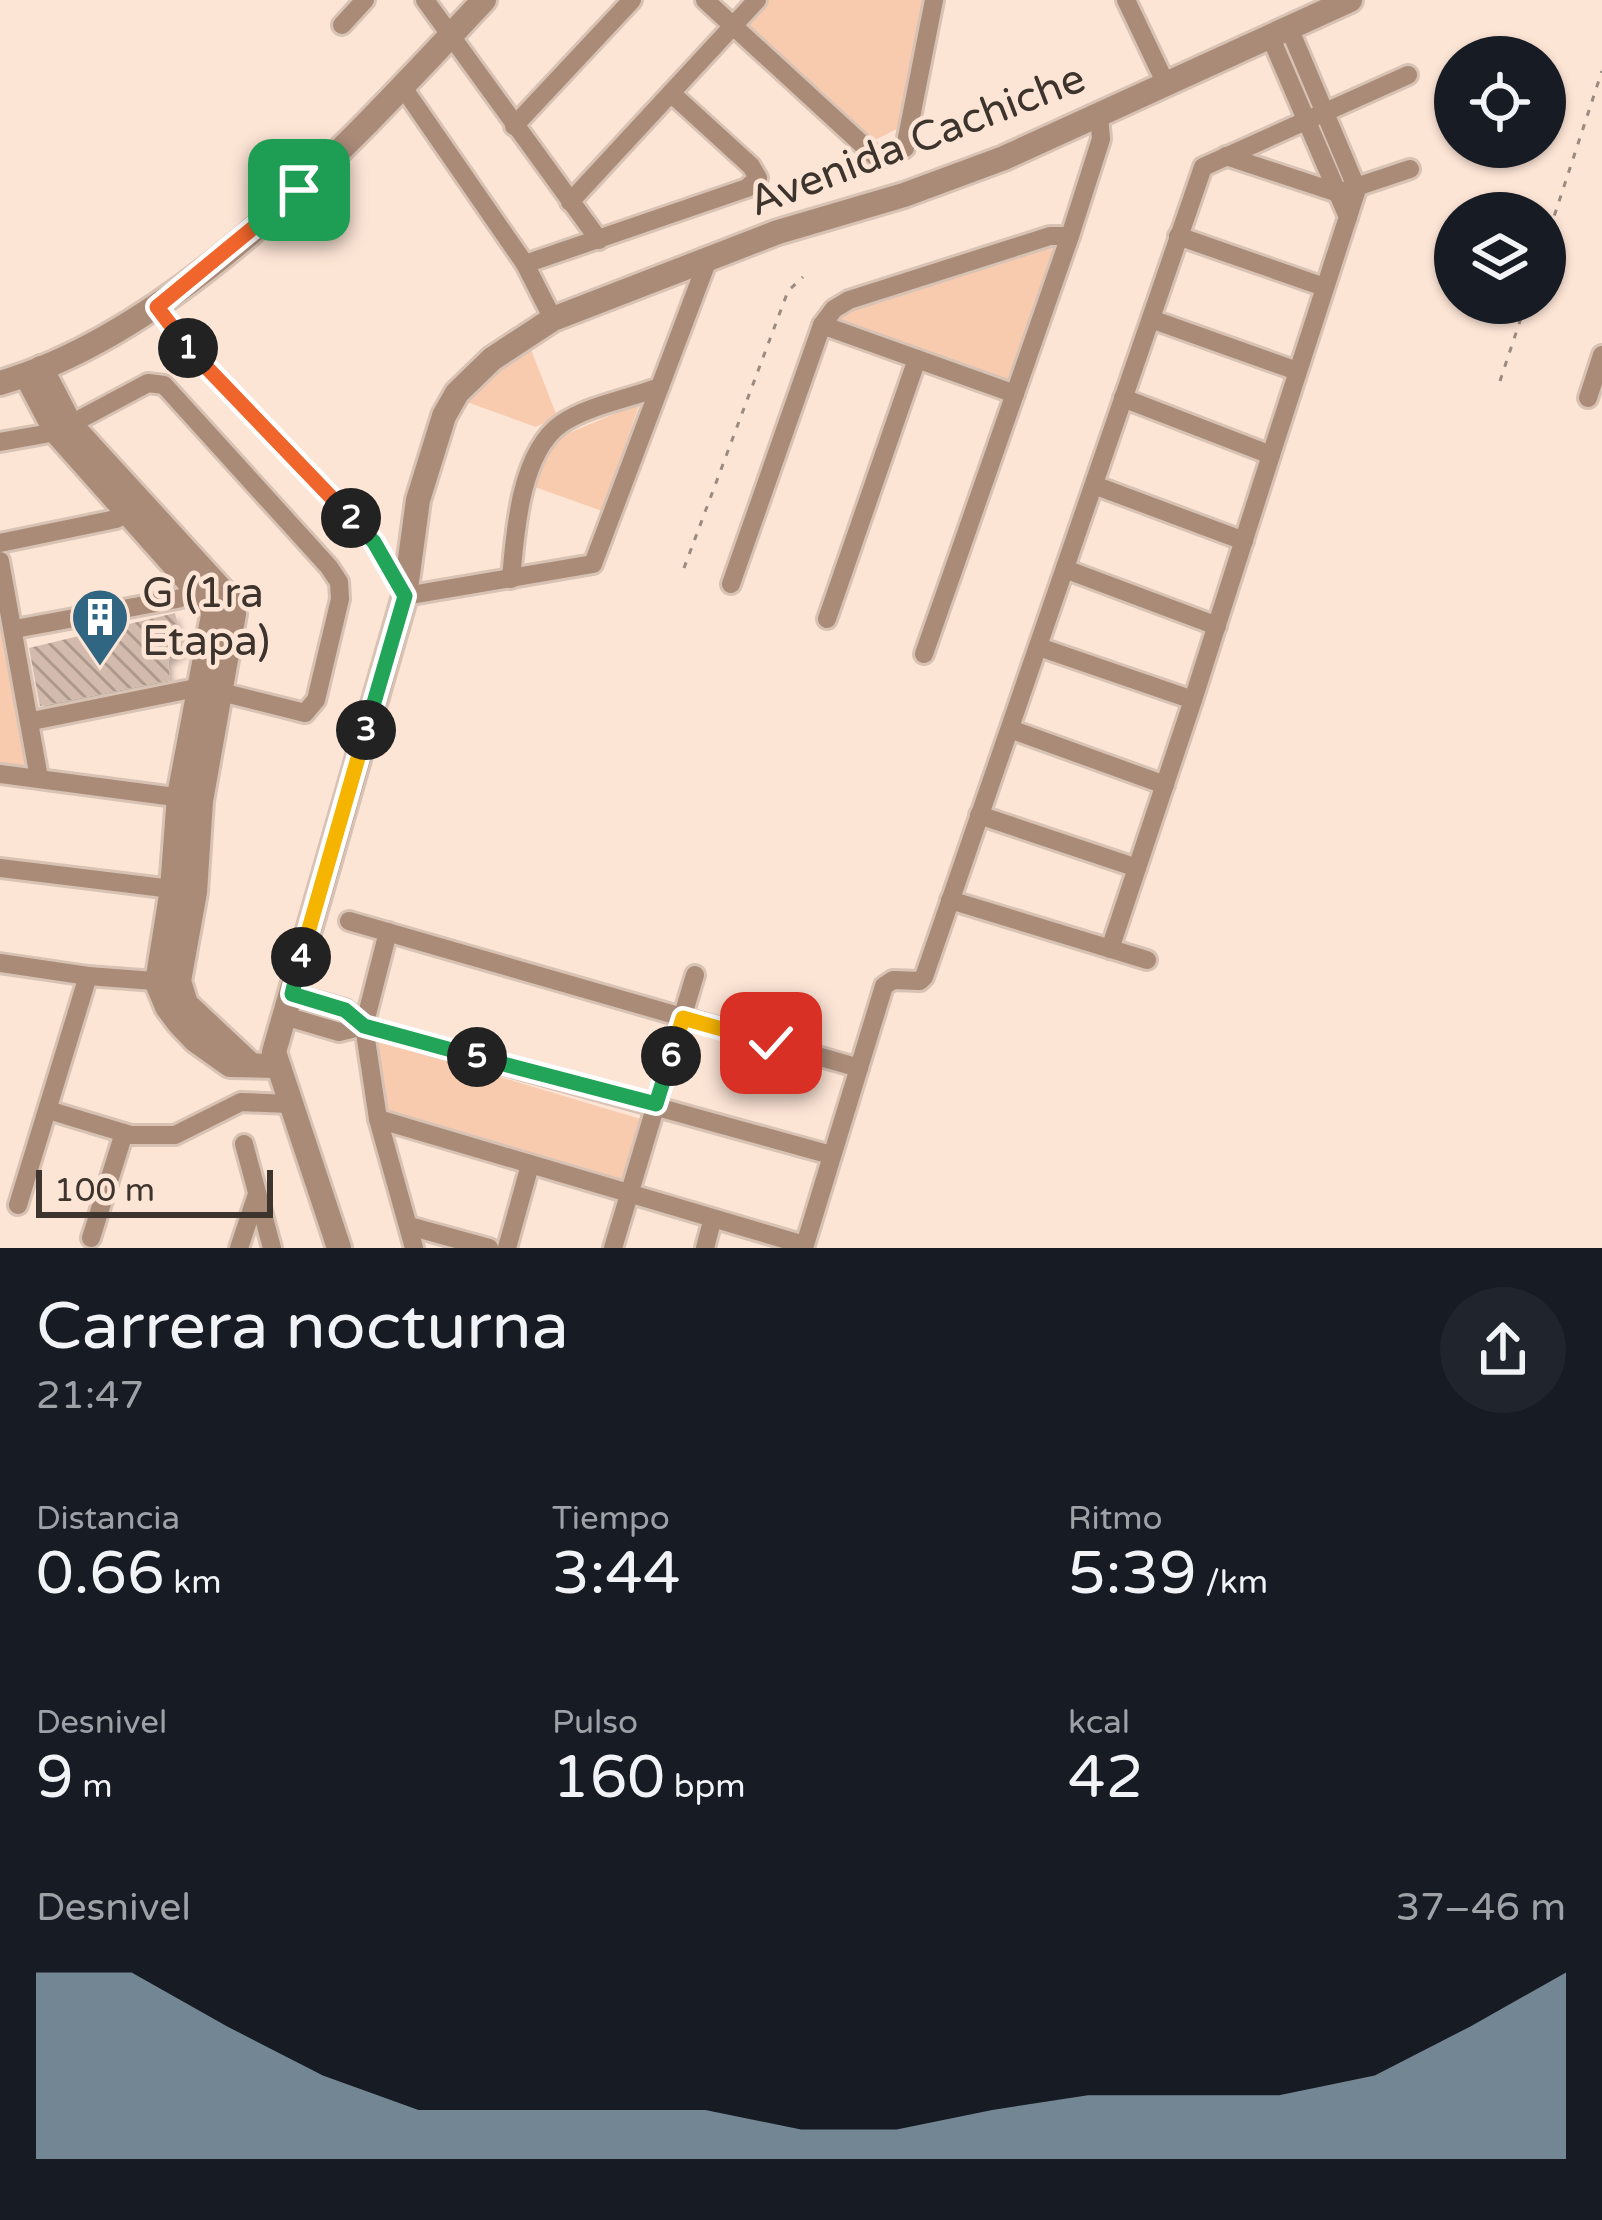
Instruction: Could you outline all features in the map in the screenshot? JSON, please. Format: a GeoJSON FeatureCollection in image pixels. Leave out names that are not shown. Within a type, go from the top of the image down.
{"type":"FeatureCollection","features":[{"type":"Feature","properties":{"kind":"street"},"geometry":{"type":"LineString","coordinates":[[342,26],[365,0]]}},
{"type":"Feature","properties":{"kind":"street"},"geometry":{"type":"LineString","coordinates":[[424,0],[599,240]]}},
{"type":"Feature","properties":{"kind":"street"},"geometry":{"type":"LineString","coordinates":[[0,382],[34,372],[157,307],[299,190],[484,0]]}},
{"type":"Feature","properties":{"kind":"street"},"geometry":{"type":"LineString","coordinates":[[514,126],[632,0]]}},
{"type":"Feature","properties":{"kind":"street"},"geometry":{"type":"LineString","coordinates":[[705,0],[875,157],[891,156],[905,148],[934,0]]}},
{"type":"Feature","properties":{"kind":"street"},"geometry":{"type":"LineString","coordinates":[[569,202],[758,0]]}},
{"type":"Feature","properties":{"kind":"street"},"geometry":{"type":"LineString","coordinates":[[1126,0],[1165,82]]}},
{"type":"Feature","properties":{"kind":"street","name":"Avenida Cachiche"},"geometry":{"type":"LineString","coordinates":[[263,1065],[274,1052],[289,1005],[405,596],[418,500],[450,404],[472,375],[554,319],[778,232],[904,195],[1004,158],[1350,0]]}},
{"type":"Feature","properties":{"kind":"street"},"geometry":{"type":"LineString","coordinates":[[1109,949],[1348,217],[1347,191],[1280,34]]}},
{"type":"Feature","properties":{"kind":"street"},"geometry":{"type":"LineString","coordinates":[[378,1119],[804,1247],[884,986],[892,980],[924,977],[1203,167],[1408,74]]}},
{"type":"Feature","properties":{"kind":"street"},"geometry":{"type":"LineString","coordinates":[[402,86],[525,264],[554,319]]}},
{"type":"Feature","properties":{"kind":"street"},"geometry":{"type":"LineString","coordinates":[[525,264],[747,188],[758,178],[751,166],[671,93]]}},
{"type":"Feature","properties":{"kind":"street"},"geometry":{"type":"LineString","coordinates":[[923,654],[1070,236],[1100,139],[1099,115]]}},
{"type":"Feature","properties":{"kind":"street"},"geometry":{"type":"LineString","coordinates":[[1226,156],[1347,191],[1409,169]]}},
{"type":"Feature","properties":{"kind":"street"},"geometry":{"type":"LineString","coordinates":[[731,584],[822,325],[834,309],[849,300],[1050,236],[1070,236]]}},
{"type":"Feature","properties":{"kind":"street"},"geometry":{"type":"LineString","coordinates":[[1178,236],[1324,287]]}},
{"type":"Feature","properties":{"kind":"street"},"geometry":{"type":"LineString","coordinates":[[405,596],[592,564],[707,262]]}},
{"type":"Feature","properties":{"kind":"street"},"geometry":{"type":"LineString","coordinates":[[1150,319],[1298,371]]}},
{"type":"Feature","properties":{"kind":"street"},"geometry":{"type":"LineString","coordinates":[[822,325],[1015,394]]}},
{"type":"Feature","properties":{"kind":"street"},"geometry":{"type":"LineString","coordinates":[[1588,398],[1602,355]]}},
{"type":"Feature","properties":{"kind":"street"},"geometry":{"type":"LineString","coordinates":[[827,619],[917,358]]}},
{"type":"Feature","properties":{"kind":"street"},"geometry":{"type":"LineString","coordinates":[[34,372],[63,428],[209,589],[214,610],[210,690],[190,799],[166,1007],[195,1040],[230,1065],[263,1065],[289,1104],[338,1248]]}},
{"type":"Feature","properties":{"kind":"street"},"geometry":{"type":"LineString","coordinates":[[0,442],[63,428],[148,383],[164,385],[335,574],[340,599],[312,708],[297,713],[210,690],[32,721]]}},
{"type":"Feature","properties":{"kind":"street"},"geometry":{"type":"LineString","coordinates":[[511,580],[517,516],[541,441],[565,421],[657,388]]}},
{"type":"Feature","properties":{"kind":"street"},"geometry":{"type":"LineString","coordinates":[[1123,398],[1271,455]]}},
{"type":"Feature","properties":{"kind":"street"},"geometry":{"type":"LineString","coordinates":[[1094,484],[1244,541]]}},
{"type":"Feature","properties":{"kind":"street"},"geometry":{"type":"LineString","coordinates":[[0,543],[136,508]]}},
{"type":"Feature","properties":{"kind":"street"},"geometry":{"type":"LineString","coordinates":[[0,561],[39,778]]}},
{"type":"Feature","properties":{"kind":"street"},"geometry":{"type":"LineString","coordinates":[[1065,569],[1217,626]]}},
{"type":"Feature","properties":{"kind":"street"},"geometry":{"type":"LineString","coordinates":[[15,629],[209,589]]}},
{"type":"Feature","properties":{"kind":"street"},"geometry":{"type":"LineString","coordinates":[[1039,647],[1193,700]]}},
{"type":"Feature","properties":{"kind":"street"},"geometry":{"type":"LineString","coordinates":[[1010,729],[1165,785]]}},
{"type":"Feature","properties":{"kind":"street"},"geometry":{"type":"LineString","coordinates":[[0,774],[190,799]]}},
{"type":"Feature","properties":{"kind":"street"},"geometry":{"type":"LineString","coordinates":[[980,814],[1136,868]]}},
{"type":"Feature","properties":{"kind":"street"},"geometry":{"type":"LineString","coordinates":[[0,868],[183,891]]}},
{"type":"Feature","properties":{"kind":"street"},"geometry":{"type":"LineString","coordinates":[[950,900],[1147,960]]}},
{"type":"Feature","properties":{"kind":"street"},"geometry":{"type":"LineString","coordinates":[[349,921],[859,1068]]}},
{"type":"Feature","properties":{"kind":"street"},"geometry":{"type":"LineString","coordinates":[[388,932],[364,1026],[378,1119],[414,1248]]}},
{"type":"Feature","properties":{"kind":"street"},"geometry":{"type":"LineString","coordinates":[[0,963],[168,982]]}},
{"type":"Feature","properties":{"kind":"street"},"geometry":{"type":"LineString","coordinates":[[613,1248],[695,975]]}},
{"type":"Feature","properties":{"kind":"street"},"geometry":{"type":"LineString","coordinates":[[18,1205],[88,976]]}},
{"type":"Feature","properties":{"kind":"street"},"geometry":{"type":"LineString","coordinates":[[289,1005],[345,1010],[364,1026],[831,1155]]}},
{"type":"Feature","properties":{"kind":"street"},"geometry":{"type":"LineString","coordinates":[[47,1110],[124,1132],[175,1135],[241,1102],[289,1104]]}},
{"type":"Feature","properties":{"kind":"street"},"geometry":{"type":"LineString","coordinates":[[91,1238],[124,1132]]}},
{"type":"Feature","properties":{"kind":"street"},"geometry":{"type":"LineString","coordinates":[[244,1144],[272,1248]]}},
{"type":"Feature","properties":{"kind":"street"},"geometry":{"type":"LineString","coordinates":[[508,1248],[530,1166]]}},
{"type":"Feature","properties":{"kind":"street"},"geometry":{"type":"LineString","coordinates":[[238,1248],[257,1193]]}},
{"type":"Feature","properties":{"kind":"street"},"geometry":{"type":"LineString","coordinates":[[705,1248],[712,1220]]}},
{"type":"Feature","properties":{"kind":"street"},"geometry":{"type":"LineString","coordinates":[[409,1226],[489,1248]]}},
{"type":"Feature","properties":{"kind":"path"},"geometry":{"type":"LineString","coordinates":[[1562,192],[1602,71]]}},
{"type":"Feature","properties":{"kind":"path"},"geometry":{"type":"LineString","coordinates":[[684,568],[788,291],[803,277]]}},
{"type":"Feature","properties":{"kind":"path"},"geometry":{"type":"LineString","coordinates":[[157,307],[191,352],[374,542],[405,596]]}},
{"type":"Feature","properties":{"kind":"path"},"geometry":{"type":"LineString","coordinates":[[1500,381],[1519,324]]}},
{"type":"Feature","properties":{"kind":"shaded area"},"geometry":{"type":"Polygon","coordinates":[[[762,0],[926,0],[899,128],[873,141],[742,22],[762,0]]]}},
{"type":"Feature","properties":{"kind":"shaded area"},"geometry":{"type":"Polygon","coordinates":[[[1052,241],[1060,246],[1012,385],[836,327],[834,318],[851,305],[1052,241]]]}},
{"type":"Feature","properties":{"kind":"shaded area"},"geometry":{"type":"Polygon","coordinates":[[[530,347],[557,416],[536,427],[464,401],[530,347]]]}},
{"type":"Feature","properties":{"kind":"shaded area"},"geometry":{"type":"Polygon","coordinates":[[[640,403],[602,511],[532,486],[550,441],[640,403]]]}},
{"type":"Feature","properties":{"kind":"shaded area"},"geometry":{"type":"Polygon","coordinates":[[[0,596],[35,772],[0,769],[0,596]]]}},
{"type":"Feature","properties":{"kind":"shaded area"},"geometry":{"type":"Polygon","coordinates":[[[380,1041],[644,1120],[619,1197],[382,1125],[371,1044],[380,1041]]]}},
{"type":"Feature","properties":{"kind":"building","name":"G (1ra Etapa)"},"geometry":{"type":"Polygon","coordinates":[[[175,613],[184,650],[168,660],[170,680],[40,706],[29,648],[175,613]]]}},
{"type":"Feature","properties":{"kind":"place","name":"G (1ra Etapa)"},"geometry":{"type":"Point","coordinates":[100,668]}},
{"type":"Feature","properties":{"kind":"route"},"geometry":{"type":"LineString","coordinates":[[299,190],[157,307],[191,352],[374,542],[405,596],[292,994],[345,1010],[364,1026],[656,1104],[683,1018],[771,1043]]}}]}
